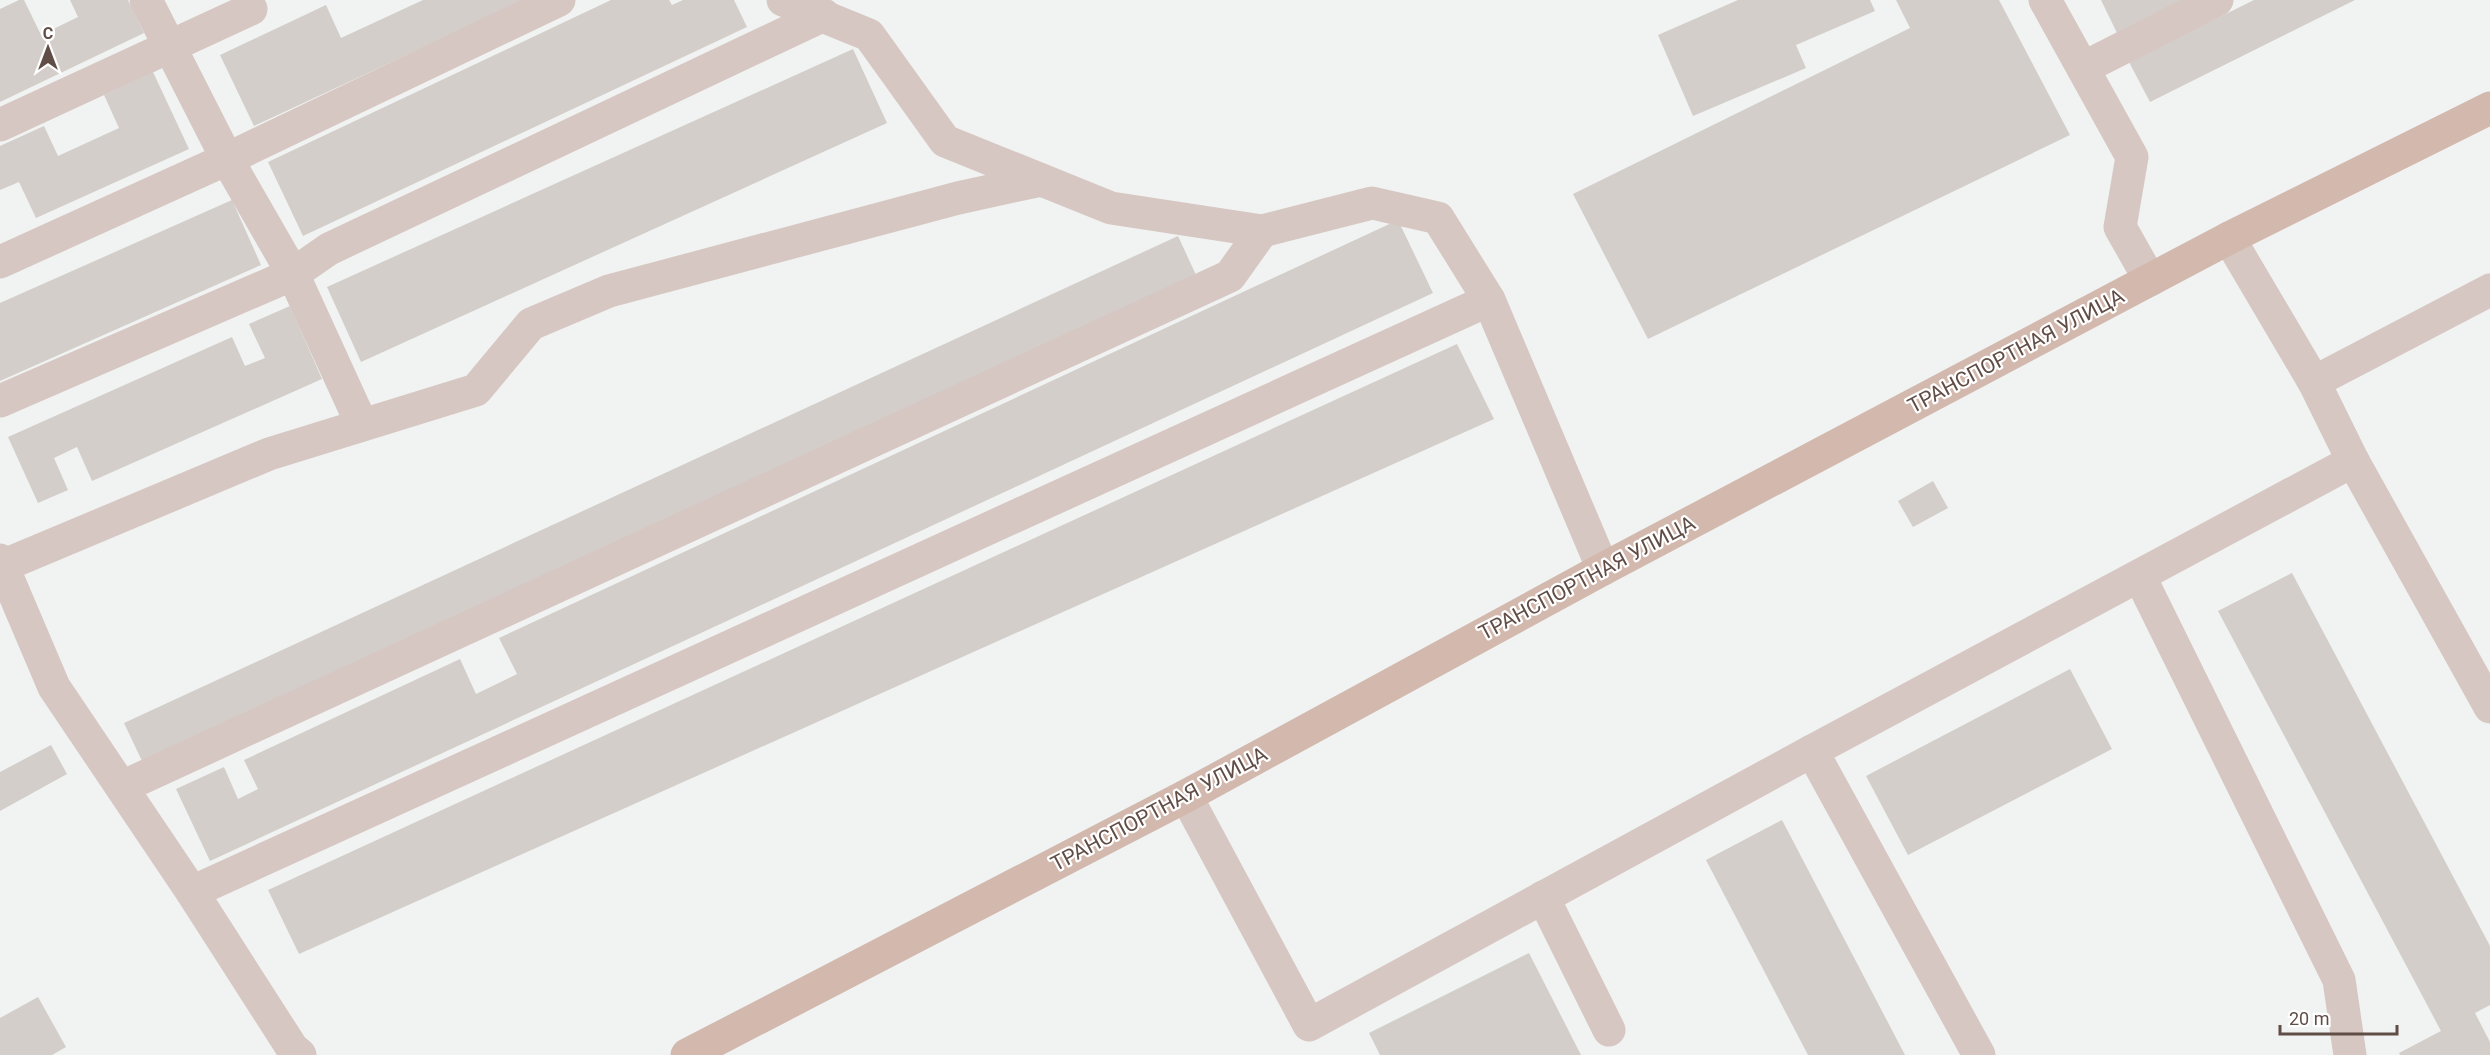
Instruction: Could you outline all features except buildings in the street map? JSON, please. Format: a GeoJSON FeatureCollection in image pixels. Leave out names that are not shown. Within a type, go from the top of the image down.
{"type":"FeatureCollection","features":[{"type":"Feature","properties":{"kind":"main road","name":"ТРАНСПОРТНАЯ УЛИЦА"},"geometry":{"type":"LineString","coordinates":[[687,1055],[1186,796],[1603,569],[2229,238],[2490,108]]}},
{"type":"Feature","properties":{"kind":"lane"},"geometry":{"type":"LineString","coordinates":[[146,0],[227,159],[293,274],[362,425]]}},
{"type":"Feature","properties":{"kind":"lane"},"geometry":{"type":"LineString","coordinates":[[0,262],[227,159],[559,0]]}},
{"type":"Feature","properties":{"kind":"lane"},"geometry":{"type":"LineString","coordinates":[[783,0],[869,35],[945,141],[1111,208],[1262,231],[1372,203],[1438,218],[1489,300],[1603,569]]}},
{"type":"Feature","properties":{"kind":"lane"},"geometry":{"type":"LineString","coordinates":[[2045,0],[2132,157],[2120,227],[2150,280]]}},
{"type":"Feature","properties":{"kind":"lane"},"geometry":{"type":"LineString","coordinates":[[2083,68],[2217,0]]}},
{"type":"Feature","properties":{"kind":"lane"},"geometry":{"type":"LineString","coordinates":[[0,125],[251,9]]}},
{"type":"Feature","properties":{"kind":"lane"},"geometry":{"type":"LineString","coordinates":[[0,401],[293,274],[329,249],[824,15]]}},
{"type":"Feature","properties":{"kind":"lane"},"geometry":{"type":"LineString","coordinates":[[300,1055],[292,1048],[192,892],[54,687],[1,565],[269,454],[476,390],[531,324],[609,291],[958,198],[1041,180]]}},
{"type":"Feature","properties":{"kind":"lane"},"geometry":{"type":"LineString","coordinates":[[122,787],[1230,276],[1262,231]]}},
{"type":"Feature","properties":{"kind":"lane"},"geometry":{"type":"LineString","coordinates":[[2229,238],[2314,382],[2353,461],[2490,707]]}},
{"type":"Feature","properties":{"kind":"lane"},"geometry":{"type":"LineString","coordinates":[[2314,382],[2490,290]]}},
{"type":"Feature","properties":{"kind":"lane"},"geometry":{"type":"LineString","coordinates":[[192,892],[1489,300]]}},
{"type":"Feature","properties":{"kind":"lane"},"geometry":{"type":"LineString","coordinates":[[1186,796],[1309,1025],[1812,751],[2353,461]]}},
{"type":"Feature","properties":{"kind":"lane"},"geometry":{"type":"LineString","coordinates":[[2140,577],[2339,980],[2350,1055]]}},
{"type":"Feature","properties":{"kind":"lane"},"geometry":{"type":"LineString","coordinates":[[1812,751],[1979,1055]]}},
{"type":"Feature","properties":{"kind":"lane"},"geometry":{"type":"LineString","coordinates":[[1543,897],[1609,1030]]}}]}
